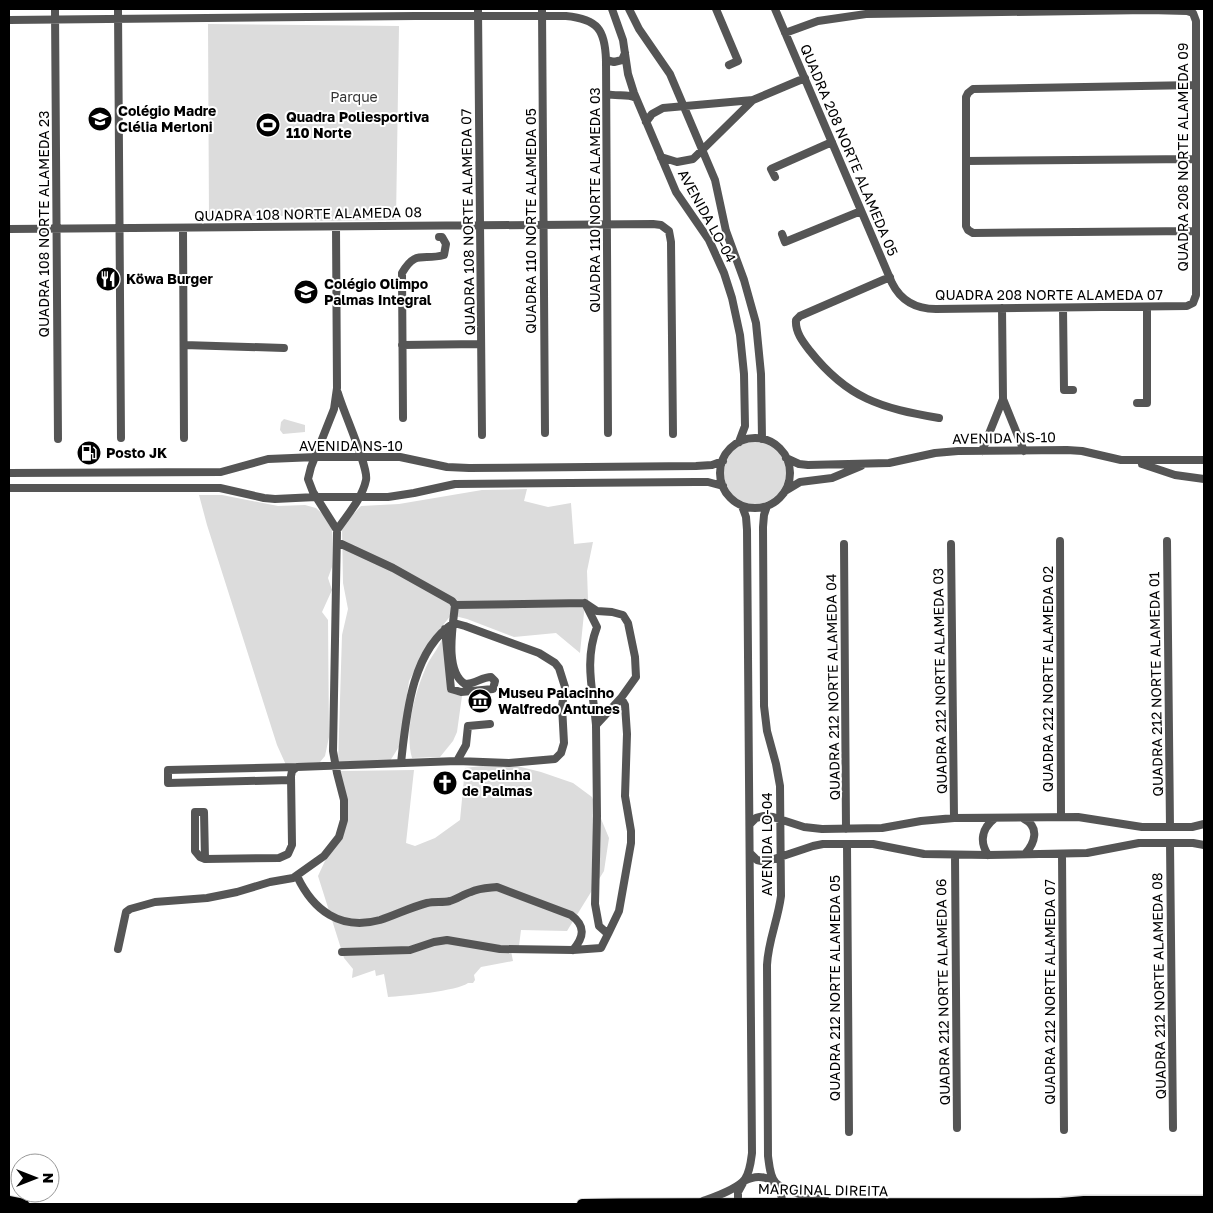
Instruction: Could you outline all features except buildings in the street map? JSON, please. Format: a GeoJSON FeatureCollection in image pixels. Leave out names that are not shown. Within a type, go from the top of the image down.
{"type":"FeatureCollection","features":[{"type":"Feature","properties":{"kind":"highway"},"geometry":{"type":"LineString","coordinates":[[1062,1204],[1180,1203],[1202,1201]]}},
{"type":"Feature","properties":{"kind":"main road"},"geometry":{"type":"LineString","coordinates":[[9,1201],[24,1204]]}},
{"type":"Feature","properties":{"kind":"main road","name":"MARGINAL DIREITA"},"geometry":{"type":"LineString","coordinates":[[582,1204],[738,1202],[1062,1204]]}},
{"type":"Feature","properties":{"kind":"street","name":"QUADRA 108 NORTE ALAMEDA 23"},"geometry":{"type":"LineString","coordinates":[[55,9],[58,439]]}},
{"type":"Feature","properties":{"kind":"street"},"geometry":{"type":"LineString","coordinates":[[118,9],[121,438]]}},
{"type":"Feature","properties":{"kind":"street"},"geometry":{"type":"LineString","coordinates":[[291,9],[291,17]]}},
{"type":"Feature","properties":{"kind":"street","name":"AVENIDA LO-04"},"geometry":{"type":"LineString","coordinates":[[612,9],[622,34],[630,81],[636,98],[679,197],[711,245],[724,272],[732,298],[740,335],[744,374],[745,426],[739,442]]}},
{"type":"Feature","properties":{"kind":"street","name":"AVENIDA LO-04"},"geometry":{"type":"LineString","coordinates":[[629,9],[639,30],[670,74],[716,180],[726,231],[744,280],[756,323],[762,374],[762,439]]}},
{"type":"Feature","properties":{"kind":"street"},"geometry":{"type":"LineString","coordinates":[[716,9],[738,61],[729,65]]}},
{"type":"Feature","properties":{"kind":"street","name":"QUADRA 208 NORTE ALAMEDA 05"},"geometry":{"type":"LineString","coordinates":[[775,9],[890,277],[896,289],[905,299]]}},
{"type":"Feature","properties":{"kind":"street"},"geometry":{"type":"LineString","coordinates":[[785,33],[818,21],[855,12],[927,10],[1150,10]]}},
{"type":"Feature","properties":{"kind":"street","name":"QUADRA 208 NORTE ALAMEDA 09"},"geometry":{"type":"LineString","coordinates":[[1150,10],[1187,11],[1193,14],[1196,21],[1196,295],[1194,301]]}},
{"type":"Feature","properties":{"kind":"street","name":"QUADRA 110 NORTE ALAMEDA 03"},"geometry":{"type":"LineString","coordinates":[[9,20],[118,19],[229,13],[258,13],[291,17],[415,12],[478,12],[542,13],[578,17],[592,22],[603,35],[610,61],[606,69],[608,104],[608,433]]}},
{"type":"Feature","properties":{"kind":"street","name":"QUADRA 108 NORTE ALAMEDA 07"},"geometry":{"type":"LineString","coordinates":[[478,12],[482,434]]}},
{"type":"Feature","properties":{"kind":"street","name":"QUADRA 110 NORTE ALAMEDA 05"},"geometry":{"type":"LineString","coordinates":[[542,13],[545,433]]}},
{"type":"Feature","properties":{"kind":"street"},"geometry":{"type":"LineString","coordinates":[[610,61],[622,60],[626,51]]}},
{"type":"Feature","properties":{"kind":"street"},"geometry":{"type":"LineString","coordinates":[[646,122],[652,114],[663,108],[753,100],[805,78]]}},
{"type":"Feature","properties":{"kind":"street"},"geometry":{"type":"LineString","coordinates":[[1196,85],[978,88],[970,90],[966,99],[966,226],[975,234],[1196,231]]}},
{"type":"Feature","properties":{"kind":"street"},"geometry":{"type":"LineString","coordinates":[[607,94],[616,97],[630,95],[636,98]]}},
{"type":"Feature","properties":{"kind":"street"},"geometry":{"type":"LineString","coordinates":[[608,104],[616,97]]}},
{"type":"Feature","properties":{"kind":"street"},"geometry":{"type":"LineString","coordinates":[[661,157],[671,161],[682,162],[693,158],[753,100]]}},
{"type":"Feature","properties":{"kind":"street"},"geometry":{"type":"LineString","coordinates":[[775,177],[771,169],[832,142]]}},
{"type":"Feature","properties":{"kind":"street"},"geometry":{"type":"LineString","coordinates":[[966,161],[1196,159]]}},
{"type":"Feature","properties":{"kind":"street"},"geometry":{"type":"LineString","coordinates":[[782,234],[785,242],[861,211]]}},
{"type":"Feature","properties":{"kind":"street","name":"QUADRA 108 NORTE ALAMEDA 08"},"geometry":{"type":"LineString","coordinates":[[9,229],[480,224],[661,225],[669,231],[671,236],[673,434]]}},
{"type":"Feature","properties":{"kind":"street"},"geometry":{"type":"LineString","coordinates":[[336,227],[338,388],[342,408],[367,476],[360,497],[337,530]]}},
{"type":"Feature","properties":{"kind":"street"},"geometry":{"type":"LineString","coordinates":[[183,228],[184,438]]}},
{"type":"Feature","properties":{"kind":"street"},"geometry":{"type":"LineString","coordinates":[[403,418],[402,273],[412,260],[418,257],[444,255],[446,244],[442,237],[439,237]]}},
{"type":"Feature","properties":{"kind":"street"},"geometry":{"type":"LineString","coordinates":[[890,277],[800,316],[796,320],[796,328],[803,341],[820,362],[847,388],[887,407],[939,418]]}},
{"type":"Feature","properties":{"kind":"street","name":"QUADRA 208 NORTE ALAMEDA 07"},"geometry":{"type":"LineString","coordinates":[[905,299],[914,305],[927,308],[1189,306],[1194,301]]}},
{"type":"Feature","properties":{"kind":"street"},"geometry":{"type":"LineString","coordinates":[[1137,403],[1147,403],[1148,307]]}},
{"type":"Feature","properties":{"kind":"street"},"geometry":{"type":"LineString","coordinates":[[1002,308],[1003,399],[1024,451]]}},
{"type":"Feature","properties":{"kind":"street"},"geometry":{"type":"LineString","coordinates":[[1064,308],[1064,390],[1073,390]]}},
{"type":"Feature","properties":{"kind":"street"},"geometry":{"type":"LineString","coordinates":[[402,345],[481,344]]}},
{"type":"Feature","properties":{"kind":"street"},"geometry":{"type":"LineString","coordinates":[[184,345],[284,348]]}},
{"type":"Feature","properties":{"kind":"street"},"geometry":{"type":"LineString","coordinates":[[118,949],[126,912],[130,909],[155,902],[207,898],[293,878],[324,856],[339,837],[344,820],[344,800],[333,751],[337,530],[316,497],[308,479],[332,414],[338,388]]}},
{"type":"Feature","properties":{"kind":"street"},"geometry":{"type":"LineString","coordinates":[[982,451],[1003,399]]}},
{"type":"Feature","properties":{"kind":"street"},"geometry":{"type":"LineString","coordinates":[[762,439],[750,438],[739,442],[730,450],[723,461],[720,472],[723,486],[730,497],[742,506],[759,508],[767,506]]}},
{"type":"Feature","properties":{"kind":"street","name":"AVENIDA NS-10"},"geometry":{"type":"LineString","coordinates":[[762,439],[777,447],[786,458],[799,464],[808,465],[873,464],[895,462],[945,452],[982,451],[1074,450],[1117,460],[1204,460]]}},
{"type":"Feature","properties":{"kind":"street","name":"AVENIDA NS-10"},"geometry":{"type":"LineString","coordinates":[[9,473],[221,472],[268,459],[316,457],[400,457],[447,467],[468,468],[696,466],[712,465],[723,461]]}},
{"type":"Feature","properties":{"kind":"street"},"geometry":{"type":"LineString","coordinates":[[784,492],[789,475],[786,458]]}},
{"type":"Feature","properties":{"kind":"street","name":"AVENIDA NS-10"},"geometry":{"type":"LineString","coordinates":[[1136,461],[1175,475],[1204,479]]}},
{"type":"Feature","properties":{"kind":"street","name":"AVENIDA NS-10"},"geometry":{"type":"LineString","coordinates":[[767,506],[800,482],[829,479],[857,467],[873,464]]}},
{"type":"Feature","properties":{"kind":"street"},"geometry":{"type":"LineString","coordinates":[[9,488],[220,488],[264,498],[401,496],[443,486],[475,483],[708,482],[723,486]]}},
{"type":"Feature","properties":{"kind":"street","name":"AVENIDA LO-04"},"geometry":{"type":"LineString","coordinates":[[738,1202],[739,1191],[749,1170],[752,1153],[747,530],[746,517],[742,506]]}},
{"type":"Feature","properties":{"kind":"street","name":"AVENIDA LO-04"},"geometry":{"type":"LineString","coordinates":[[767,506],[763,527],[764,706],[767,731],[780,782],[781,896],[768,948],[766,973],[768,1144],[770,1166],[775,1183],[781,1192],[782,1203]]}},
{"type":"Feature","properties":{"kind":"street","name":"QUADRA 212 NORTE ALAMEDA 02"},"geometry":{"type":"LineString","coordinates":[[1060,541],[1061,818]]}},
{"type":"Feature","properties":{"kind":"street","name":"QUADRA 212 NORTE ALAMEDA 01"},"geometry":{"type":"LineString","coordinates":[[1167,541],[1170,827]]}},
{"type":"Feature","properties":{"kind":"street"},"geometry":{"type":"LineString","coordinates":[[337,542],[393,568],[448,597],[455,606],[452,652],[459,679],[465,684],[472,684],[486,677],[491,677],[495,681],[493,689],[461,692],[451,689],[445,629]]}},
{"type":"Feature","properties":{"kind":"street","name":"QUADRA 212 NORTE ALAMEDA 04"},"geometry":{"type":"LineString","coordinates":[[844,544],[846,829]]}},
{"type":"Feature","properties":{"kind":"street","name":"QUADRA 212 NORTE ALAMEDA 03"},"geometry":{"type":"LineString","coordinates":[[951,544],[954,818]]}},
{"type":"Feature","properties":{"kind":"street"},"geometry":{"type":"LineString","coordinates":[[455,606],[585,603],[597,611],[623,615],[628,622],[635,657],[636,677],[621,698],[596,725]]}},
{"type":"Feature","properties":{"kind":"street"},"geometry":{"type":"LineString","coordinates":[[585,603],[598,627],[593,637],[589,667],[596,725],[597,816],[595,904],[599,926],[608,934]]}},
{"type":"Feature","properties":{"kind":"street"},"geometry":{"type":"LineString","coordinates":[[401,763],[406,717],[415,682],[429,652],[445,629],[454,623]]}},
{"type":"Feature","properties":{"kind":"street"},"geometry":{"type":"LineString","coordinates":[[291,780],[168,783],[168,770],[457,761],[509,763],[555,759],[561,754],[564,743],[562,706],[565,687],[559,668],[548,658],[454,623]]}},
{"type":"Feature","properties":{"kind":"street"},"geometry":{"type":"LineString","coordinates":[[342,952],[410,950],[447,940],[500,950],[601,948],[619,911],[631,843],[631,831],[625,796],[627,734],[625,705],[621,698]]}},
{"type":"Feature","properties":{"kind":"street"},"geometry":{"type":"LineString","coordinates":[[457,761],[466,745],[468,726],[490,724]]}},
{"type":"Feature","properties":{"kind":"street"},"geometry":{"type":"LineString","coordinates":[[205,859],[204,812],[195,812],[195,851],[205,859],[279,858],[288,854],[292,845],[291,780],[292,771],[297,767]]}},
{"type":"Feature","properties":{"kind":"street"},"geometry":{"type":"LineString","coordinates":[[750,824],[756,818],[764,816],[817,829],[882,828],[930,819],[954,818],[1090,819],[1129,826],[1170,827],[1204,824]]}},
{"type":"Feature","properties":{"kind":"street"},"geometry":{"type":"LineString","coordinates":[[988,855],[982,841],[983,830],[995,818]]}},
{"type":"Feature","properties":{"kind":"street"},"geometry":{"type":"LineString","coordinates":[[1023,818],[1032,825],[1035,833],[1031,847],[1025,854]]}},
{"type":"Feature","properties":{"kind":"street"},"geometry":{"type":"LineString","coordinates":[[750,853],[757,860],[765,862],[817,845],[873,844],[924,854],[954,855],[1087,853],[1139,843],[1193,843],[1204,846]]}},
{"type":"Feature","properties":{"kind":"street","name":"QUADRA 212 NORTE ALAMEDA 08"},"geometry":{"type":"LineString","coordinates":[[1170,843],[1173,1128]]}},
{"type":"Feature","properties":{"kind":"street","name":"QUADRA 212 NORTE ALAMEDA 05"},"geometry":{"type":"LineString","coordinates":[[847,844],[849,1132]]}},
{"type":"Feature","properties":{"kind":"street","name":"QUADRA 212 NORTE ALAMEDA 07"},"geometry":{"type":"LineString","coordinates":[[1062,854],[1064,1130]]}},
{"type":"Feature","properties":{"kind":"street","name":"QUADRA 212 NORTE ALAMEDA 06"},"geometry":{"type":"LineString","coordinates":[[954,855],[957,1128]]}},
{"type":"Feature","properties":{"kind":"street"},"geometry":{"type":"LineString","coordinates":[[297,876],[304,891],[316,906],[330,916],[354,922],[375,921],[429,903],[451,901],[471,891],[497,888],[576,918],[580,924],[582,934],[581,941],[573,950]]}},
{"type":"Feature","properties":{"kind":"street"},"geometry":{"type":"LineString","coordinates":[[699,1203],[727,1191],[744,1181],[765,1177],[808,1197],[856,1204]]}},
{"type":"Feature","properties":{"kind":"green space","name":"Parque"},"geometry":{"type":"Polygon","coordinates":[[[208,24],[399,26],[396,220],[315,221],[311,216],[280,216],[277,221],[261,221],[258,216],[231,216],[228,222],[209,221],[208,24]]]}},
{"type":"Feature","properties":{"kind":"green space"},"geometry":{"type":"Polygon","coordinates":[[[284,419],[305,425],[305,432],[283,434],[280,430],[281,422],[284,419]]]}},
{"type":"Feature","properties":{"kind":"green space"},"geometry":{"type":"Polygon","coordinates":[[[755,442],[767,445],[777,451],[783,461],[786,473],[783,485],[777,495],[767,501],[755,504],[743,501],[733,495],[727,485],[724,473],[727,461],[733,451],[743,445],[755,442]]]}},
{"type":"Feature","properties":{"kind":"green space"},"geometry":{"type":"Polygon","coordinates":[[[527,489],[524,501],[548,507],[571,503],[574,544],[593,542],[587,571],[588,600],[585,603],[580,653],[556,633],[514,637],[451,615],[430,642],[409,681],[400,745],[390,761],[338,765],[342,635],[348,609],[343,583],[342,526],[361,506],[399,504],[482,490],[527,489]]]}},
{"type":"Feature","properties":{"kind":"green space"},"geometry":{"type":"Polygon","coordinates":[[[199,495],[222,495],[278,506],[305,505],[316,508],[332,525],[332,567],[328,578],[332,590],[322,612],[328,620],[329,737],[325,756],[320,762],[286,765],[277,745],[199,495]]]}},
{"type":"Feature","properties":{"kind":"green space"},"geometry":{"type":"Polygon","coordinates":[[[443,636],[448,691],[462,696],[457,732],[453,741],[440,757],[412,758],[409,735],[412,710],[428,663],[443,636]]]}},
{"type":"Feature","properties":{"kind":"green space"},"geometry":{"type":"Polygon","coordinates":[[[505,763],[541,772],[573,783],[592,797],[609,838],[604,871],[567,931],[521,930],[519,946],[510,946],[513,961],[481,967],[474,975],[475,980],[473,983],[453,988],[430,993],[388,997],[384,974],[376,976],[375,970],[352,978],[353,969],[344,958],[318,876],[344,820],[339,771],[414,770],[406,843],[415,846],[435,838],[460,820],[465,768],[505,763]]]}},
{"type":"Feature","properties":{"kind":"place","name":"Colégio Madre Clélia Merloni"},"geometry":{"type":"Point","coordinates":[100,119]}},
{"type":"Feature","properties":{"kind":"place","name":"Quadra Poliesportiva 110 Norte"},"geometry":{"type":"Point","coordinates":[268,125]}},
{"type":"Feature","properties":{"kind":"place","name":"Köwa Burger"},"geometry":{"type":"Point","coordinates":[108,279]}},
{"type":"Feature","properties":{"kind":"place","name":"Colégio Olimpo Palmas Integral"},"geometry":{"type":"Point","coordinates":[306,292]}},
{"type":"Feature","properties":{"kind":"place","name":"Posto JK"},"geometry":{"type":"Point","coordinates":[89,453]}},
{"type":"Feature","properties":{"kind":"place","name":"Museu Palacinho Walfredo Antunes"},"geometry":{"type":"Point","coordinates":[480,701]}},
{"type":"Feature","properties":{"kind":"place","name":"Capelinha de Palmas"},"geometry":{"type":"Point","coordinates":[445,783]}}]}
